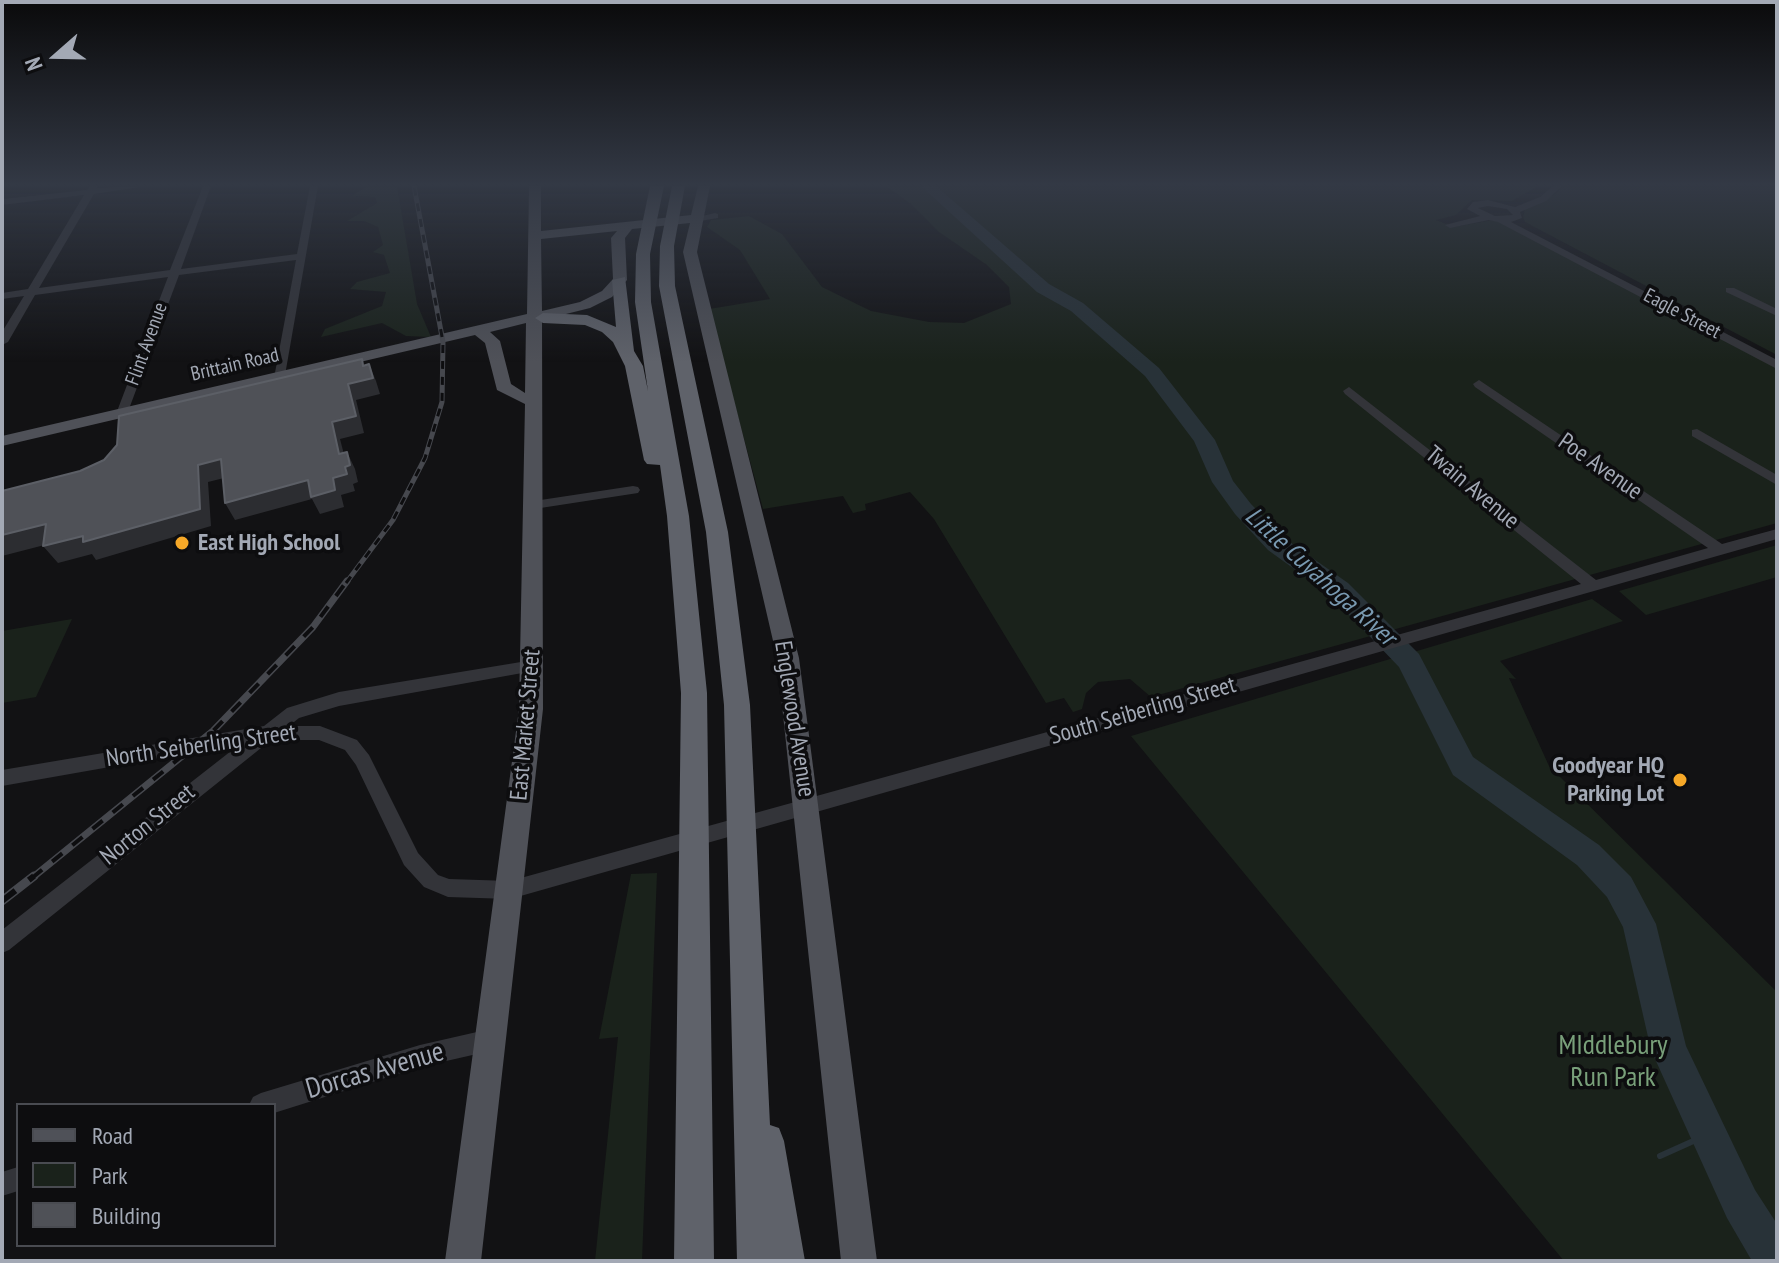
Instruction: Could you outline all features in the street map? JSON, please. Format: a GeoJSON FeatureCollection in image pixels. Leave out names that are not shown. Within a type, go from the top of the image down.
{"type":"FeatureCollection","features":[{"type":"Feature","properties":{"kind":"highway"},"geometry":{"type":"LineString","coordinates":[[638,245],[643,302],[686,580],[695,706],[697,858],[691,1261]]}},
{"type":"Feature","properties":{"kind":"highway"},"geometry":{"type":"LineString","coordinates":[[667,245],[670,302],[717,532],[728,617],[744,843],[757,1261]]}},
{"type":"Feature","properties":{"kind":"highway"},"geometry":{"type":"LineString","coordinates":[[620,280],[627,350],[686,580]]}},
{"type":"Feature","properties":{"kind":"highway"},"geometry":{"type":"LineString","coordinates":[[543,318],[596,322],[611,330],[627,350]]}},
{"type":"Feature","properties":{"kind":"highway"},"geometry":{"type":"LineString","coordinates":[[749,1036],[785,1261]]}},
{"type":"Feature","properties":{"kind":"main road","name":"East Market Street"},"geometry":{"type":"LineString","coordinates":[[463,1261],[510,890],[533,666],[534,245]]}},
{"type":"Feature","properties":{"kind":"main road"},"geometry":{"type":"LineString","coordinates":[[611,245],[617,249]]}},
{"type":"Feature","properties":{"kind":"main road"},"geometry":{"type":"LineString","coordinates":[[617,245],[620,280]]}},
{"type":"Feature","properties":{"kind":"main road","name":"Englewood Avenue"},"geometry":{"type":"LineString","coordinates":[[693,245],[690,252],[788,658],[808,807],[859,1261]]}},
{"type":"Feature","properties":{"kind":"main road","name":"Brittain Road"},"geometry":{"type":"LineString","coordinates":[[2,441],[543,318],[596,301],[620,280]]}},
{"type":"Feature","properties":{"kind":"main road"},"geometry":{"type":"LineString","coordinates":[[479,331],[492,341],[503,386],[515,395],[533,401]]}},
{"type":"Feature","properties":{"kind":"street"},"geometry":{"type":"LineString","coordinates":[[2,342],[59,245]]}},
{"type":"Feature","properties":{"kind":"street","name":"Flint Avenue"},"geometry":{"type":"LineString","coordinates":[[122,414],[184,245]]}},
{"type":"Feature","properties":{"kind":"street"},"geometry":{"type":"LineString","coordinates":[[280,378],[303,245]]}},
{"type":"Feature","properties":{"kind":"street","name":"Eagle Street"},"geometry":{"type":"LineString","coordinates":[[1548,245],[1777,365]]}},
{"type":"Feature","properties":{"kind":"street","name":"Eagle Street"},"geometry":{"type":"LineString","coordinates":[[1564,245],[1777,357]]}},
{"type":"Feature","properties":{"kind":"street"},"geometry":{"type":"LineString","coordinates":[[2,296],[301,256]]}},
{"type":"Feature","properties":{"kind":"street"},"geometry":{"type":"LineString","coordinates":[[1730,290],[1777,313]]}},
{"type":"Feature","properties":{"kind":"street","name":"Poe Avenue"},"geometry":{"type":"LineString","coordinates":[[1479,384],[1720,550]]}},
{"type":"Feature","properties":{"kind":"street","name":"Twain Avenue"},"geometry":{"type":"LineString","coordinates":[[1349,391],[1594,586]]}},
{"type":"Feature","properties":{"kind":"street"},"geometry":{"type":"LineString","coordinates":[[1697,433],[1777,481]]}},
{"type":"Feature","properties":{"kind":"street"},"geometry":{"type":"LineString","coordinates":[[534,505],[633,490]]}},
{"type":"Feature","properties":{"kind":"street","name":"South Seiberling Street"},"geometry":{"type":"LineString","coordinates":[[510,890],[1777,534]]}},
{"type":"Feature","properties":{"kind":"street","name":"Norton Street"},"geometry":{"type":"LineString","coordinates":[[2,943],[293,713],[329,701],[533,666]]}},
{"type":"Feature","properties":{"kind":"street","name":"North Seiberling Street"},"geometry":{"type":"LineString","coordinates":[[2,778],[266,733],[320,733],[351,745],[363,760],[408,854],[422,873],[448,888],[510,890]]}},
{"type":"Feature","properties":{"kind":"street","name":"Dorcas Avenue"},"geometry":{"type":"LineString","coordinates":[[267,1103],[420,1056],[490,1040]]}},
{"type":"Feature","properties":{"kind":"green space"},"geometry":{"type":"Polygon","coordinates":[[[383,245],[407,245],[417,304],[431,337],[406,336],[382,323],[321,337],[325,329],[382,306],[386,292],[350,289],[357,282],[390,273],[384,255],[373,252],[383,245]]]}},
{"type":"Feature","properties":{"kind":"green space"},"geometry":{"type":"Polygon","coordinates":[[[733,245],[790,245],[822,287],[871,311],[929,322],[964,323],[1011,304],[1009,287],[987,265],[958,245],[1549,245],[1777,368],[1777,523],[1151,697],[1130,679],[1098,682],[1086,693],[1082,709],[1073,712],[1064,698],[1046,703],[934,519],[910,492],[865,504],[866,510],[853,513],[843,496],[763,509],[709,309],[770,299],[740,250],[733,245]]]}},
{"type":"Feature","properties":{"kind":"green space"},"geometry":{"type":"Polygon","coordinates":[[[1568,245],[1777,245],[1777,355],[1568,245]]]}},
{"type":"Feature","properties":{"kind":"green space"},"geometry":{"type":"Polygon","coordinates":[[[1777,545],[1777,577],[1729,591],[1646,615],[1619,591],[1777,545]]]}},
{"type":"Feature","properties":{"kind":"green space","name":"MIddlebury Run Park"},"geometry":{"type":"Polygon","coordinates":[[[1592,599],[1623,621],[1500,661],[1516,679],[1509,678],[1549,766],[1777,992],[1777,1261],[1564,1261],[1131,736],[1592,599]]]}},
{"type":"Feature","properties":{"kind":"green space"},"geometry":{"type":"Polygon","coordinates":[[[72,619],[36,697],[2,703],[2,631],[72,619]]]}},
{"type":"Feature","properties":{"kind":"green space"},"geometry":{"type":"Polygon","coordinates":[[[657,873],[642,1261],[595,1261],[618,1037],[599,1039],[631,874],[657,873]]]}},
{"type":"Feature","properties":{"kind":"building","name":"East High School"},"geometry":{"type":"Polygon","coordinates":[[[362,359],[363,366],[369,364],[373,378],[348,384],[356,416],[332,422],[339,454],[347,452],[350,465],[345,467],[347,474],[333,478],[335,490],[311,497],[308,480],[225,503],[221,459],[198,465],[200,509],[83,542],[83,536],[43,546],[46,524],[2,535],[2,491],[80,471],[104,460],[117,445],[119,416],[362,359]]]}},
{"type":"Feature","properties":{"kind":"waterway","name":"Little Cuyahoga River"},"geometry":{"type":"LineString","coordinates":[[994,245],[1043,288],[1077,307],[1152,372],[1204,440],[1223,482],[1243,509],[1276,544],[1339,589],[1373,620],[1410,661],[1463,766],[1588,855],[1619,887],[1639,924],[1669,1050],[1741,1204],[1776,1261]]}},
{"type":"Feature","properties":{"kind":"waterway"},"geometry":{"type":"LineString","coordinates":[[1660,1156],[1709,1134]]}},
{"type":"Feature","properties":{"kind":"railway"},"geometry":{"type":"LineString","coordinates":[[346,583],[393,520],[425,458],[442,402],[443,342],[425,245]]}},
{"type":"Feature","properties":{"kind":"railway"},"geometry":{"type":"LineString","coordinates":[[32,878],[213,731],[313,627],[347,581]]}},
{"type":"Feature","properties":{"kind":"railway"},"geometry":{"type":"LineString","coordinates":[[2,901],[34,876]]}},
{"type":"Feature","properties":{"kind":"place","name":"East High School"},"geometry":{"type":"Point","coordinates":[182,543]}},
{"type":"Feature","properties":{"kind":"place","name":"Goodyear HQ Parking Lot"},"geometry":{"type":"Point","coordinates":[1680,780]}}]}
